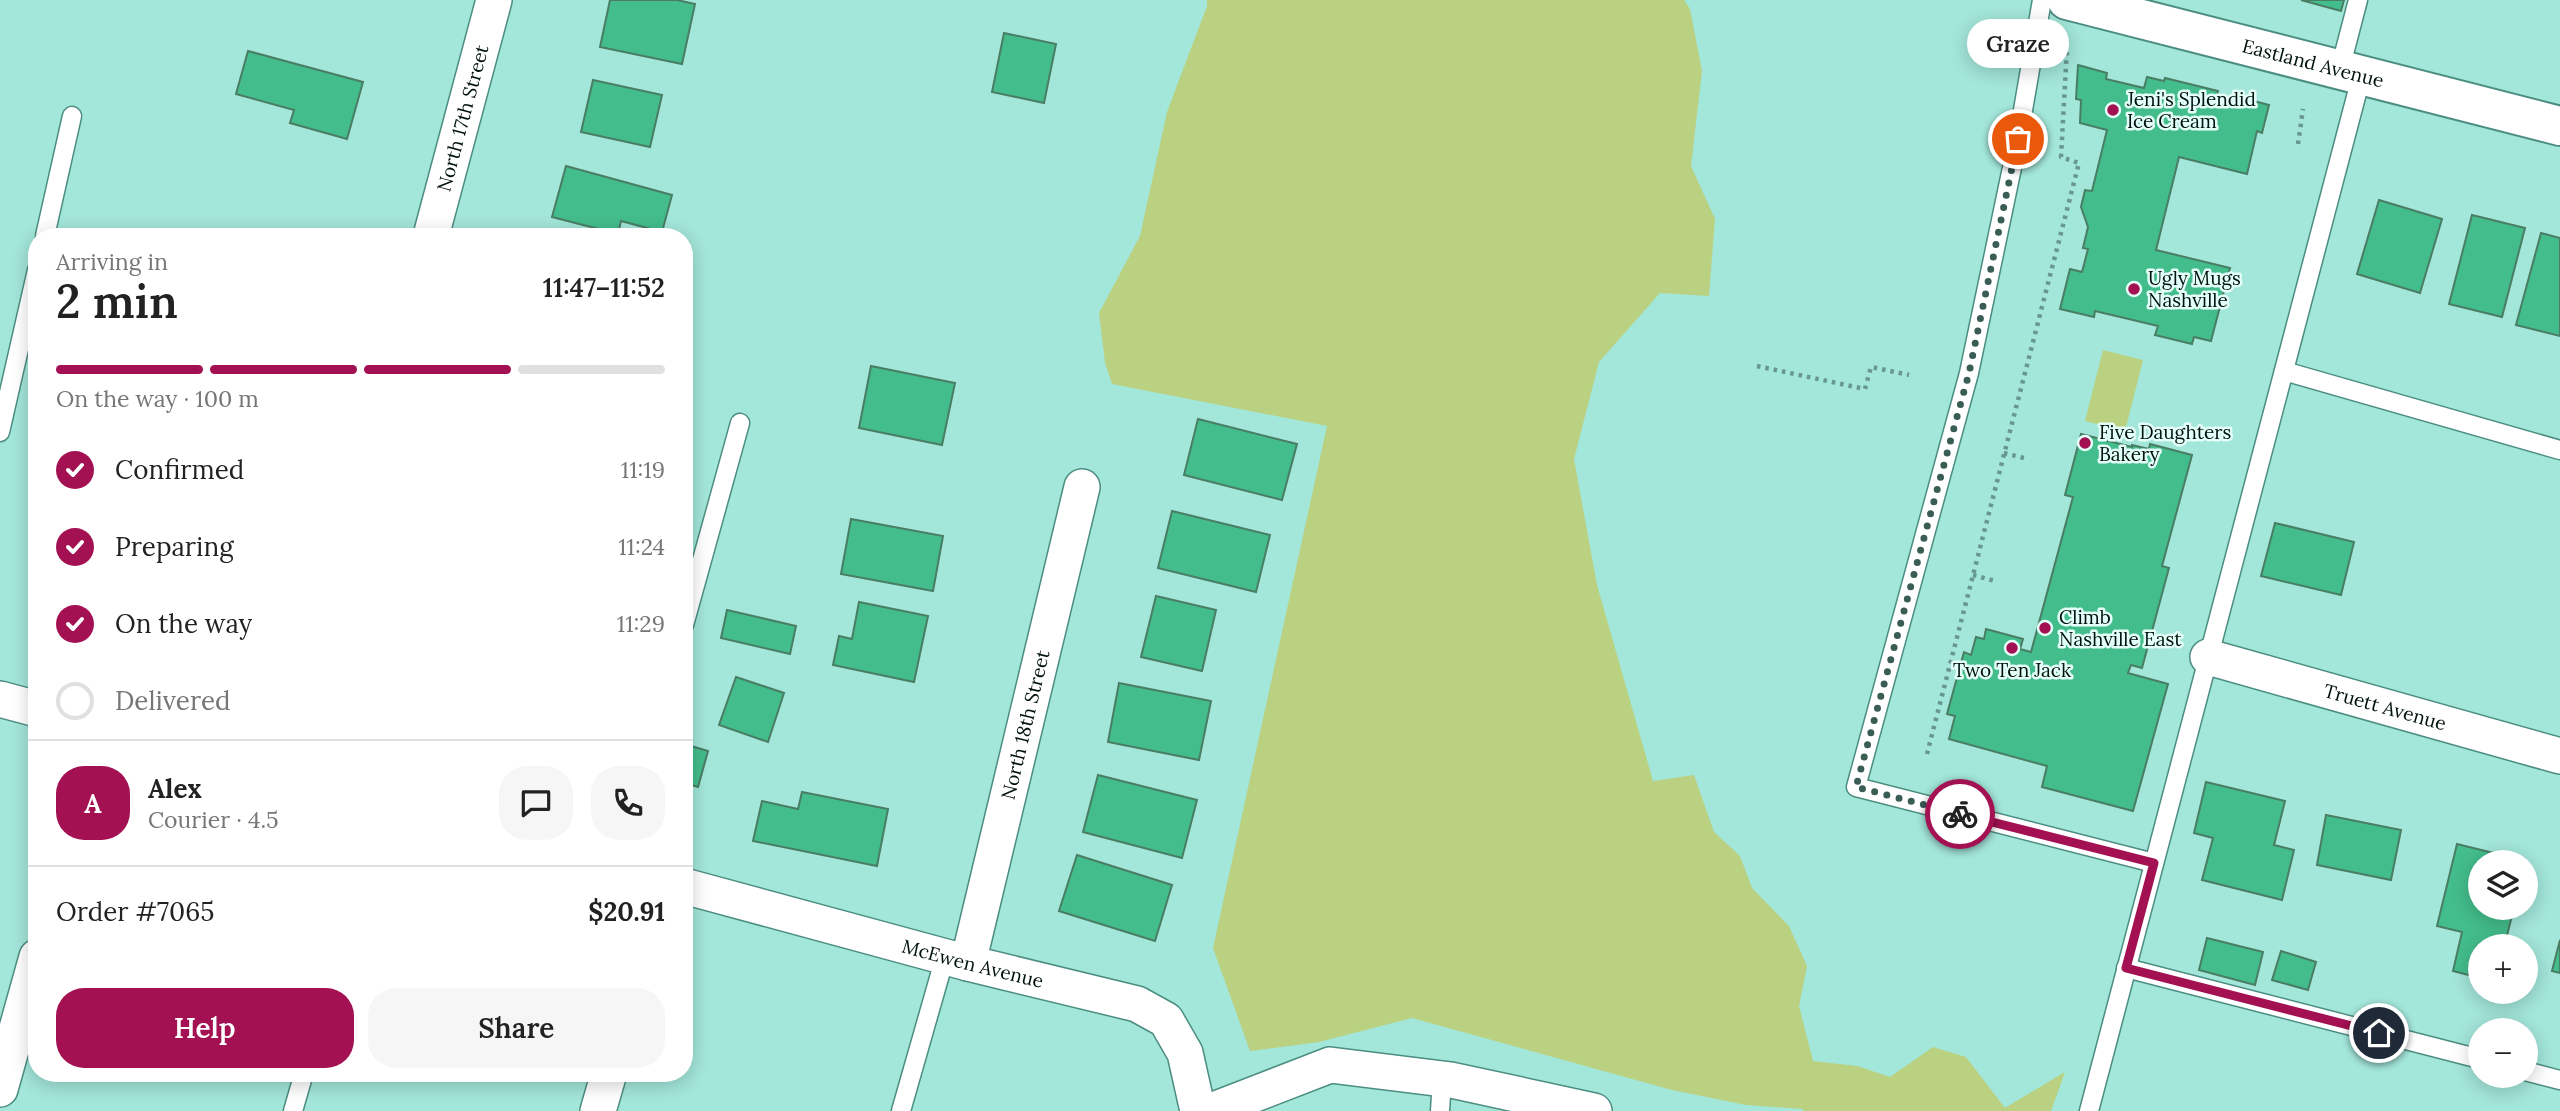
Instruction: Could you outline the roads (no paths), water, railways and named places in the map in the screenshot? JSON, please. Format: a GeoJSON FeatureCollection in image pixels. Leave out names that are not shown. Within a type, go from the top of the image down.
{"type":"FeatureCollection","features":[{"type":"Feature","properties":{"kind":"street","name":"North 17th Street"},"geometry":{"type":"LineString","coordinates":[[433,228],[494,0]]}},
{"type":"Feature","properties":{"kind":"street","name":"Eastland Avenue"},"geometry":{"type":"LineString","coordinates":[[2067,0],[2560,126]]}},
{"type":"Feature","properties":{"kind":"street","name":"North 18th Street"},"geometry":{"type":"LineString","coordinates":[[957,960],[1082,487]]}},
{"type":"Feature","properties":{"kind":"street","name":"Truett Avenue"},"geometry":{"type":"LineString","coordinates":[[2208,657],[2560,756]]}},
{"type":"Feature","properties":{"kind":"street"},"geometry":{"type":"LineString","coordinates":[[0,699],[28,707]]}},
{"type":"Feature","properties":{"kind":"street","name":"McEwen Avenue"},"geometry":{"type":"LineString","coordinates":[[693,888],[957,960],[1137,1003],[1166,1020],[1185,1053],[1198,1111]]}},
{"type":"Feature","properties":{"kind":"street"},"geometry":{"type":"LineString","coordinates":[[0,1089],[28,989]]}},
{"type":"Feature","properties":{"kind":"street"},"geometry":{"type":"LineString","coordinates":[[1211,1111],[1330,1065],[1441,1095],[1594,1111]]}},
{"type":"Feature","properties":{"kind":"street"},"geometry":{"type":"LineString","coordinates":[[598,1111],[606,1082]]}},
{"type":"Feature","properties":{"kind":"lane"},"geometry":{"type":"LineString","coordinates":[[2042,0],[2018,139],[1969,373],[1856,787],[2154,863]]}},
{"type":"Feature","properties":{"kind":"lane"},"geometry":{"type":"LineString","coordinates":[[2089,1111],[2284,371],[2351,71],[2358,0]]}},
{"type":"Feature","properties":{"kind":"lane"},"geometry":{"type":"LineString","coordinates":[[46,228],[72,116]]}},
{"type":"Feature","properties":{"kind":"lane"},"geometry":{"type":"LineString","coordinates":[[0,432],[28,309]]}},
{"type":"Feature","properties":{"kind":"lane"},"geometry":{"type":"LineString","coordinates":[[2284,371],[2560,450]]}},
{"type":"Feature","properties":{"kind":"lane"},"geometry":{"type":"LineString","coordinates":[[693,593],[740,423]]}},
{"type":"Feature","properties":{"kind":"lane"},"geometry":{"type":"LineString","coordinates":[[901,1111],[957,960]]}},
{"type":"Feature","properties":{"kind":"lane"},"geometry":{"type":"LineString","coordinates":[[2126,968],[2468,1056]]}},
{"type":"Feature","properties":{"kind":"lane"},"geometry":{"type":"LineString","coordinates":[[2538,1074],[2560,1080]]}},
{"type":"Feature","properties":{"kind":"lane"},"geometry":{"type":"LineString","coordinates":[[293,1111],[301,1082]]}},
{"type":"Feature","properties":{"kind":"place","name":"Jeni's Splendid Ice Cream"},"geometry":{"type":"Point","coordinates":[2113,110]}},
{"type":"Feature","properties":{"kind":"place","name":"Graze"},"geometry":{"type":"Point","coordinates":[2018,139]}},
{"type":"Feature","properties":{"kind":"place","name":"Ugly Mugs Nashville"},"geometry":{"type":"Point","coordinates":[2134,289]}},
{"type":"Feature","properties":{"kind":"place","name":"Five Daughters Bakery"},"geometry":{"type":"Point","coordinates":[2085,443]}},
{"type":"Feature","properties":{"kind":"place","name":"Climb Nashville East"},"geometry":{"type":"Point","coordinates":[2045,628]}},
{"type":"Feature","properties":{"kind":"place","name":"Two Ten Jack"},"geometry":{"type":"Point","coordinates":[2012,648]}}]}
